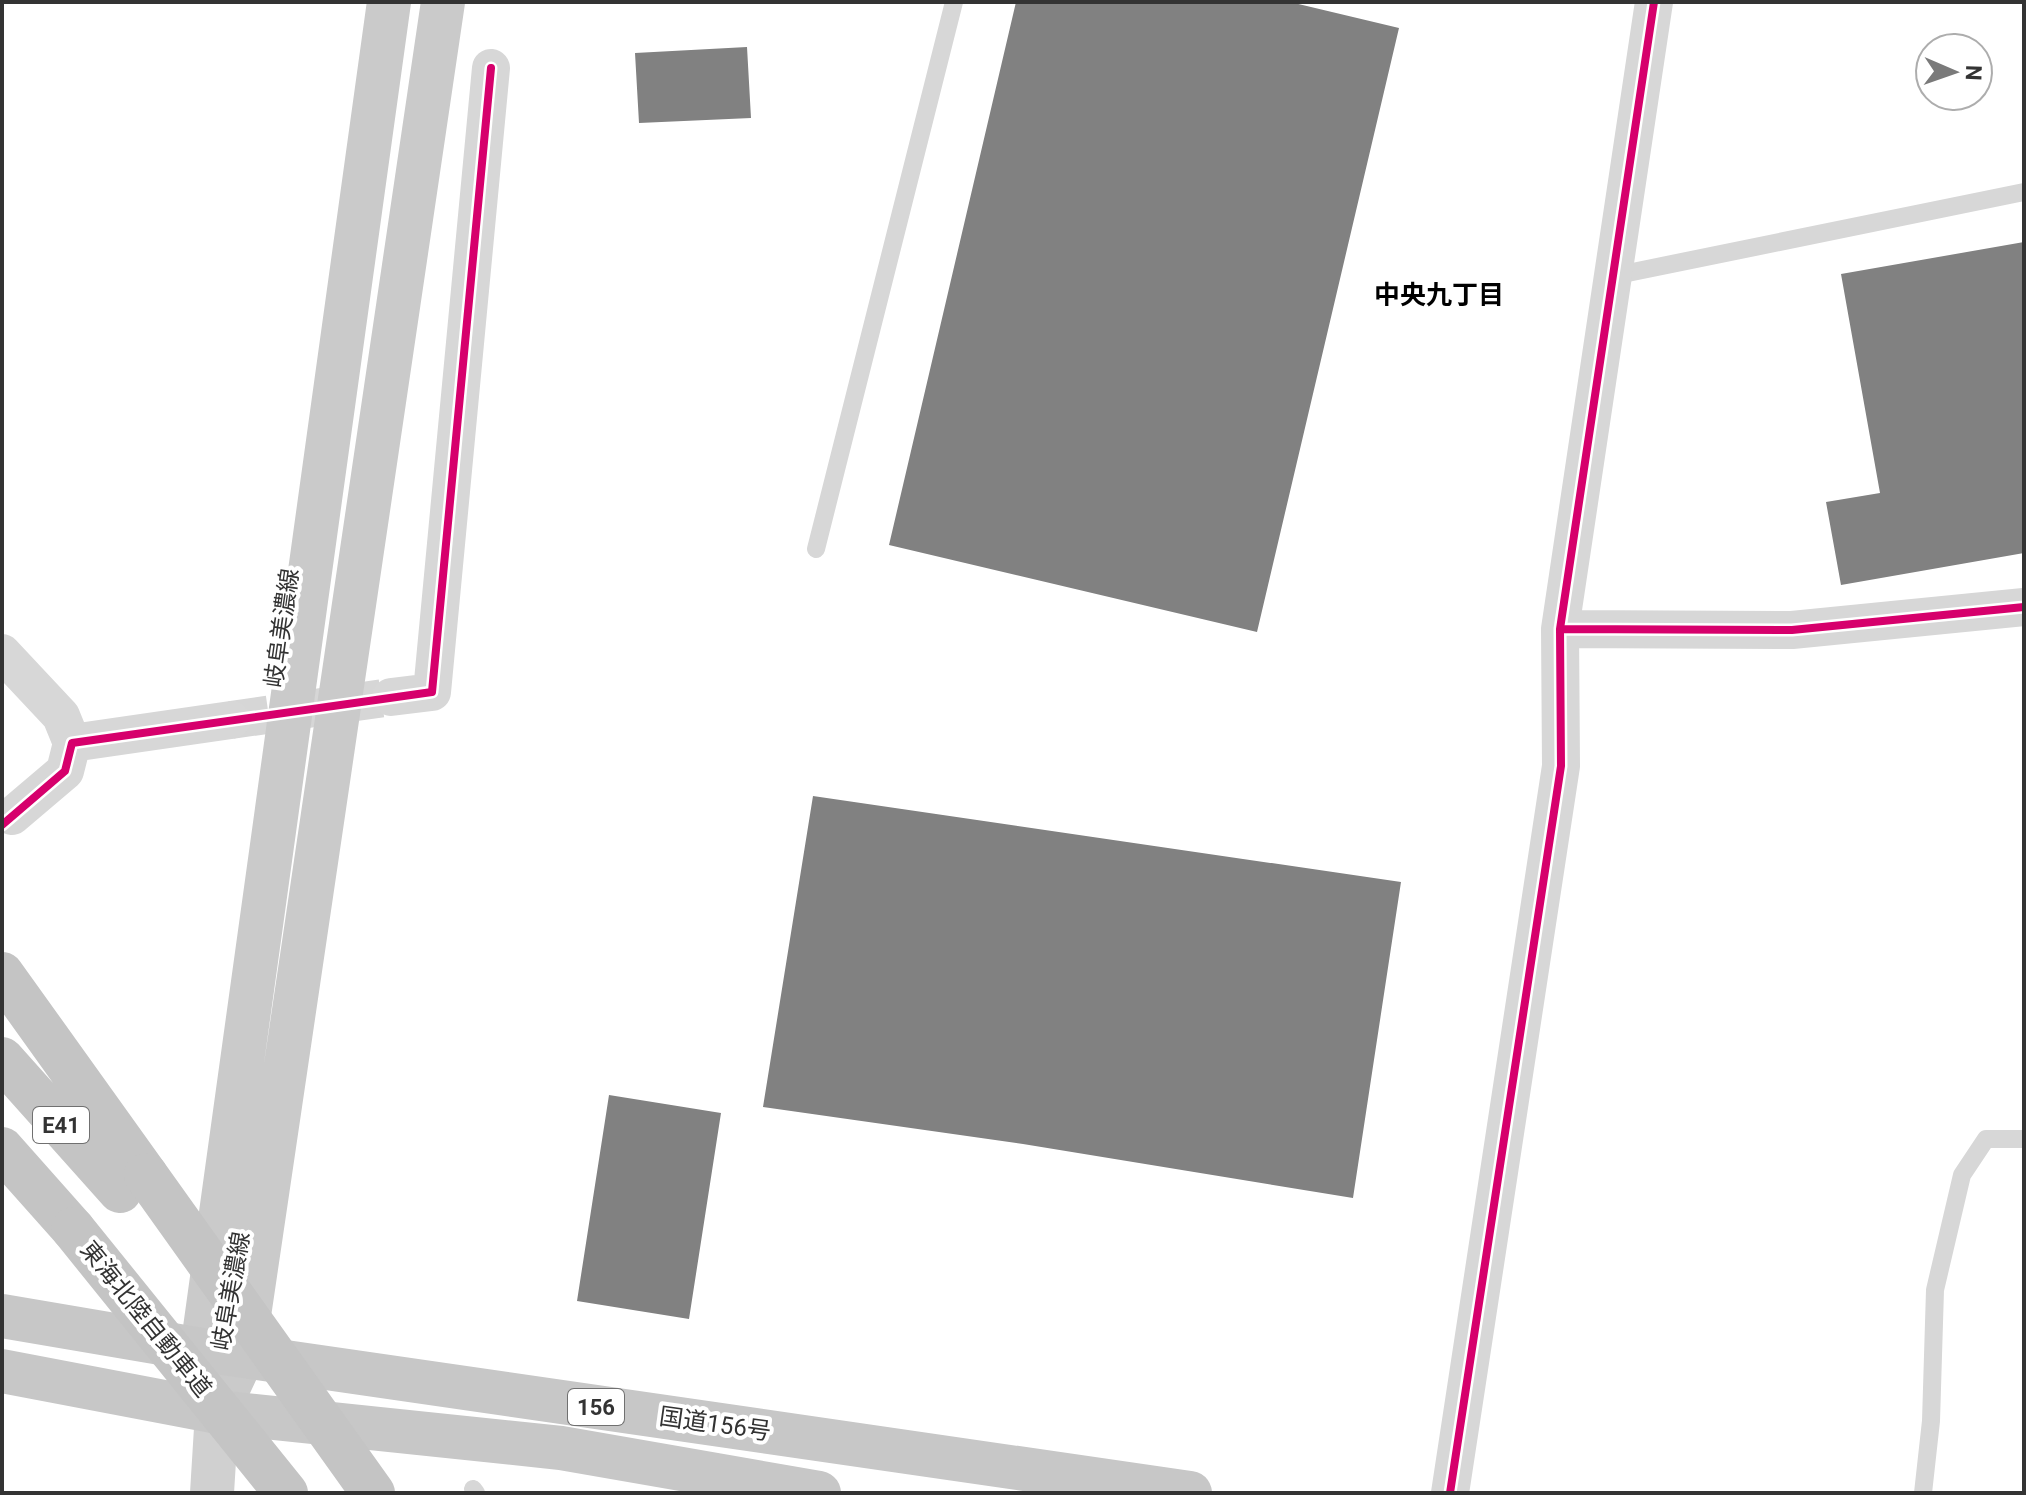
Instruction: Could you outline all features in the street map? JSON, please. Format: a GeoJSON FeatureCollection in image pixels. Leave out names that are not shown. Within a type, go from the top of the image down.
{"type":"FeatureCollection","features":[{"type":"Feature","properties":{"kind":"highway"},"geometry":{"type":"LineString","coordinates":[[2,974],[133,1183],[373,1493]]}},
{"type":"Feature","properties":{"kind":"highway","name":"E41"},"geometry":{"type":"LineString","coordinates":[[2,1059],[133,1183],[359,1493]]}},
{"type":"Feature","properties":{"kind":"highway","name":"東海北陸自動車道"},"geometry":{"type":"LineString","coordinates":[[2,1149],[73,1229],[286,1493]]}},
{"type":"Feature","properties":{"kind":"highway","name":"国道156号"},"geometry":{"type":"LineString","coordinates":[[2,1316],[222,1353],[1190,1493]]}},
{"type":"Feature","properties":{"kind":"highway","name":"国道156号"},"geometry":{"type":"LineString","coordinates":[[2,1371],[217,1412],[561,1448],[819,1493]]}},
{"type":"Feature","properties":{"kind":"main road","name":"岐阜美濃線"},"geometry":{"type":"LineString","coordinates":[[217,1412],[389,2]]}},
{"type":"Feature","properties":{"kind":"main road","name":"岐阜美濃線"},"geometry":{"type":"LineString","coordinates":[[222,1353],[443,2]]}},
{"type":"Feature","properties":{"kind":"main road"},"geometry":{"type":"LineString","coordinates":[[212,1493],[217,1412]]}},
{"type":"Feature","properties":{"kind":"street"},"geometry":{"type":"LineString","coordinates":[[1450,1493],[1561,766],[1560,629],[1654,2]]}},
{"type":"Feature","properties":{"kind":"street"},"geometry":{"type":"LineString","coordinates":[[391,697],[432,692],[491,68]]}},
{"type":"Feature","properties":{"kind":"street"},"geometry":{"type":"LineString","coordinates":[[1560,629],[1792,630],[2024,607]]}},
{"type":"Feature","properties":{"kind":"street"},"geometry":{"type":"LineString","coordinates":[[2,653],[61,716],[72,743],[65,771],[12,816]]}},
{"type":"Feature","properties":{"kind":"street"},"geometry":{"type":"LineString","coordinates":[[72,743],[231,720]]}},
{"type":"Feature","properties":{"kind":"lane"},"geometry":{"type":"LineString","coordinates":[[816,549],[954,2]]}},
{"type":"Feature","properties":{"kind":"lane"},"geometry":{"type":"LineString","coordinates":[[1613,276],[2024,192]]}},
{"type":"Feature","properties":{"kind":"lane"},"geometry":{"type":"LineString","coordinates":[[1923,1493],[1931,1421],[1935,1290],[1962,1175],[1986,1139],[2024,1139]]}},
{"type":"Feature","properties":{"kind":"building"},"geometry":{"type":"Polygon","coordinates":[[[1016,2],[1290,2],[1399,28],[1257,632],[889,545],[1016,2]]]}},
{"type":"Feature","properties":{"kind":"building"},"geometry":{"type":"Polygon","coordinates":[[[747,47],[751,118],[639,123],[635,53],[747,47]]]}},
{"type":"Feature","properties":{"kind":"building"},"geometry":{"type":"Polygon","coordinates":[[[2024,242],[2024,553],[1841,585],[1826,502],[1880,493],[1841,274],[2024,242]]]}},
{"type":"Feature","properties":{"kind":"building"},"geometry":{"type":"Polygon","coordinates":[[[813,796],[1401,882],[1353,1198],[1023,1144],[763,1107],[813,796]]]}},
{"type":"Feature","properties":{"kind":"building"},"geometry":{"type":"Polygon","coordinates":[[[609,1095],[721,1113],[689,1319],[577,1301],[609,1095]]]}},
{"type":"Feature","properties":{"kind":"tunnel"},"geometry":{"type":"LineString","coordinates":[[231,720],[391,697]]}},
{"type":"Feature","properties":{"kind":"cycle path"},"geometry":{"type":"LineString","coordinates":[[1654,2],[1560,629],[1792,630],[2024,607]]}},
{"type":"Feature","properties":{"kind":"cycle path"},"geometry":{"type":"LineString","coordinates":[[2,825],[65,771],[72,743],[432,692],[491,68]]}},
{"type":"Feature","properties":{"kind":"cycle path"},"geometry":{"type":"LineString","coordinates":[[1450,1493],[1561,766],[1560,629]]}},
{"type":"Feature","properties":{"kind":"district","name":"中央九丁目"},"geometry":{"type":"Point","coordinates":[1439,295]}}]}
